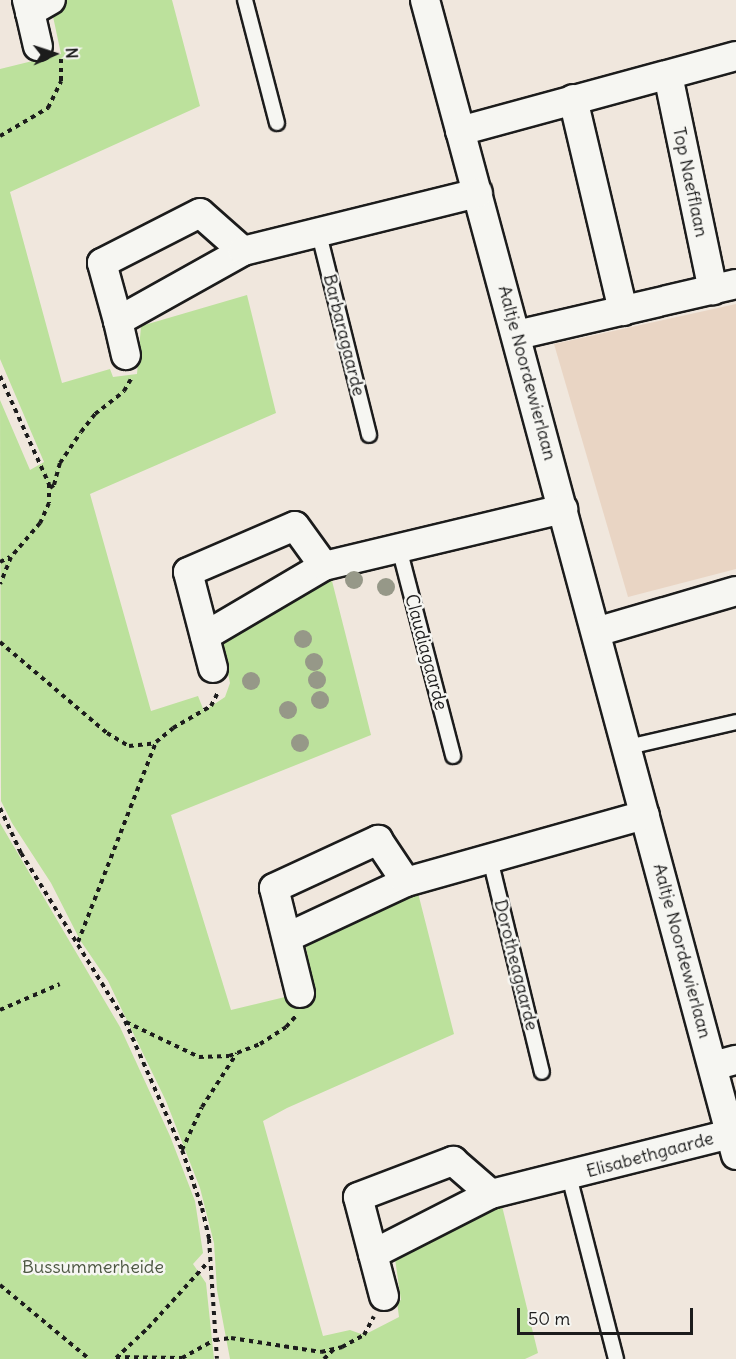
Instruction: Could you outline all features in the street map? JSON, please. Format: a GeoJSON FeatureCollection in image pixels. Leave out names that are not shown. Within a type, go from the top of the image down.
{"type":"FeatureCollection","features":[{"type":"Feature","properties":{"kind":"street","name":"Aaltje Noordewierlaan"},"geometry":{"type":"LineString","coordinates":[[425,0],[645,815],[724,1063],[733,1144]]}},
{"type":"Feature","properties":{"kind":"street"},"geometry":{"type":"LineString","coordinates":[[36,4],[38,46]]}},
{"type":"Feature","properties":{"kind":"street"},"geometry":{"type":"LineString","coordinates":[[460,131],[736,56]]}},
{"type":"Feature","properties":{"kind":"street","name":"Top Naefflaan"},"geometry":{"type":"LineString","coordinates":[[668,75],[724,287]]}},
{"type":"Feature","properties":{"kind":"street"},"geometry":{"type":"LineString","coordinates":[[573,99],[623,310]]}},
{"type":"Feature","properties":{"kind":"street"},"geometry":{"type":"LineString","coordinates":[[118,321],[243,251],[478,193]]}},
{"type":"Feature","properties":{"kind":"street"},"geometry":{"type":"LineString","coordinates":[[126,355],[102,263],[200,213],[243,251]]}},
{"type":"Feature","properties":{"kind":"street"},"geometry":{"type":"LineString","coordinates":[[517,335],[724,287]]}},
{"type":"Feature","properties":{"kind":"street"},"geometry":{"type":"LineString","coordinates":[[205,636],[324,566],[563,509]]}},
{"type":"Feature","properties":{"kind":"street"},"geometry":{"type":"LineString","coordinates":[[213,668],[188,572],[294,526],[324,566]]}},
{"type":"Feature","properties":{"kind":"street"},"geometry":{"type":"LineString","coordinates":[[596,632],[736,591]]}},
{"type":"Feature","properties":{"kind":"street"},"geometry":{"type":"LineString","coordinates":[[288,937],[406,882],[645,815]]}},
{"type":"Feature","properties":{"kind":"street"},"geometry":{"type":"LineString","coordinates":[[300,993],[288,937],[274,888],[378,840],[406,882]]}},
{"type":"Feature","properties":{"kind":"street","name":"Elisabethgaarde"},"geometry":{"type":"LineString","coordinates":[[373,1254],[491,1194],[569,1176],[733,1144]]}},
{"type":"Feature","properties":{"kind":"street"},"geometry":{"type":"LineString","coordinates":[[384,1296],[358,1197],[453,1161],[491,1194]]}},
{"type":"Feature","properties":{"kind":"lane"},"geometry":{"type":"LineString","coordinates":[[245,0],[277,123]]}},
{"type":"Feature","properties":{"kind":"lane","name":"Barbaragaarde"},"geometry":{"type":"LineString","coordinates":[[319,234],[369,435]]}},
{"type":"Feature","properties":{"kind":"lane","name":"Claudiagaarde"},"geometry":{"type":"LineString","coordinates":[[399,548],[453,756]]}},
{"type":"Feature","properties":{"kind":"lane"},"geometry":{"type":"LineString","coordinates":[[628,747],[736,722]]}},
{"type":"Feature","properties":{"kind":"lane","name":"Dorotheagaarde"},"geometry":{"type":"LineString","coordinates":[[490,859],[542,1072]]}},
{"type":"Feature","properties":{"kind":"lane","name":"Elisabethgaarde"},"geometry":{"type":"LineString","coordinates":[[569,1176],[616,1359]]}},
{"type":"Feature","properties":{"kind":"path"},"geometry":{"type":"LineString","coordinates":[[0,136],[38,116],[48,108],[57,93],[62,70],[58,48],[38,46]]}},
{"type":"Feature","properties":{"kind":"path"},"geometry":{"type":"LineString","coordinates":[[49,489],[54,485],[60,463],[81,432],[95,414],[130,384],[134,360],[126,355]]}},
{"type":"Feature","properties":{"kind":"path"},"geometry":{"type":"LineString","coordinates":[[0,376],[49,489],[49,503],[40,523],[11,557],[0,584]]}},
{"type":"Feature","properties":{"kind":"path"},"geometry":{"type":"LineString","coordinates":[[0,562],[11,557]]}},
{"type":"Feature","properties":{"kind":"path"},"geometry":{"type":"LineString","coordinates":[[0,642],[107,733],[129,746],[156,742]]}},
{"type":"Feature","properties":{"kind":"path"},"geometry":{"type":"LineString","coordinates":[[78,942],[156,742],[173,728],[199,715],[216,700],[219,687],[213,668]]}},
{"type":"Feature","properties":{"kind":"path"},"geometry":{"type":"LineString","coordinates":[[0,808],[21,853],[125,1021],[182,1150],[209,1239],[218,1359]]}},
{"type":"Feature","properties":{"kind":"path"},"geometry":{"type":"LineString","coordinates":[[0,1010],[60,984]]}},
{"type":"Feature","properties":{"kind":"path"},"geometry":{"type":"LineString","coordinates":[[125,1021],[199,1057],[237,1053],[260,1044],[286,1028],[304,1005],[300,993]]}},
{"type":"Feature","properties":{"kind":"path"},"geometry":{"type":"LineString","coordinates":[[182,1150],[202,1107],[237,1053]]}},
{"type":"Feature","properties":{"kind":"path"},"geometry":{"type":"LineString","coordinates":[[116,1358],[148,1328],[209,1261]]}},
{"type":"Feature","properties":{"kind":"path"},"geometry":{"type":"LineString","coordinates":[[0,1285],[89,1359]]}},
{"type":"Feature","properties":{"kind":"path"},"geometry":{"type":"LineString","coordinates":[[116,1358],[182,1358],[215,1341],[231,1338],[321,1352],[364,1335],[384,1296]]}},
{"type":"Feature","properties":{"kind":"path"},"geometry":{"type":"LineString","coordinates":[[324,1359],[334,1348]]}},
{"type":"Feature","properties":{"kind":"shaded area"},"geometry":{"type":"Polygon","coordinates":[[[736,304],[736,569],[628,597],[554,344],[736,304]]]}},
{"type":"Feature","properties":{"kind":"green space"},"geometry":{"type":"Polygon","coordinates":[[[59,0],[172,0],[200,106],[10,192],[62,383],[110,369],[113,377],[137,374],[141,326],[247,295],[276,413],[90,494],[151,711],[198,696],[204,711],[225,697],[230,683],[222,645],[225,637],[331,577],[371,735],[171,815],[231,1010],[314,990],[305,942],[418,893],[454,1034],[287,1108],[263,1121],[323,1336],[350,1330],[364,1335],[399,1317],[397,1302],[401,1300],[395,1259],[491,1209],[502,1206],[538,1353],[525,1359],[230,1359],[217,1290],[214,1243],[200,1188],[166,1101],[108,981],[80,940],[51,883],[12,823],[1,801],[0,400],[30,470],[44,462],[0,359],[0,69],[61,54],[51,7],[59,0]]]}},
{"type":"Feature","properties":{"kind":"green space","name":"Bussummerheide"},"geometry":{"type":"Polygon","coordinates":[[[0,823],[120,1027],[170,1136],[195,1201],[203,1253],[193,1264],[206,1283],[214,1359],[0,1359],[0,823]]]}}]}
